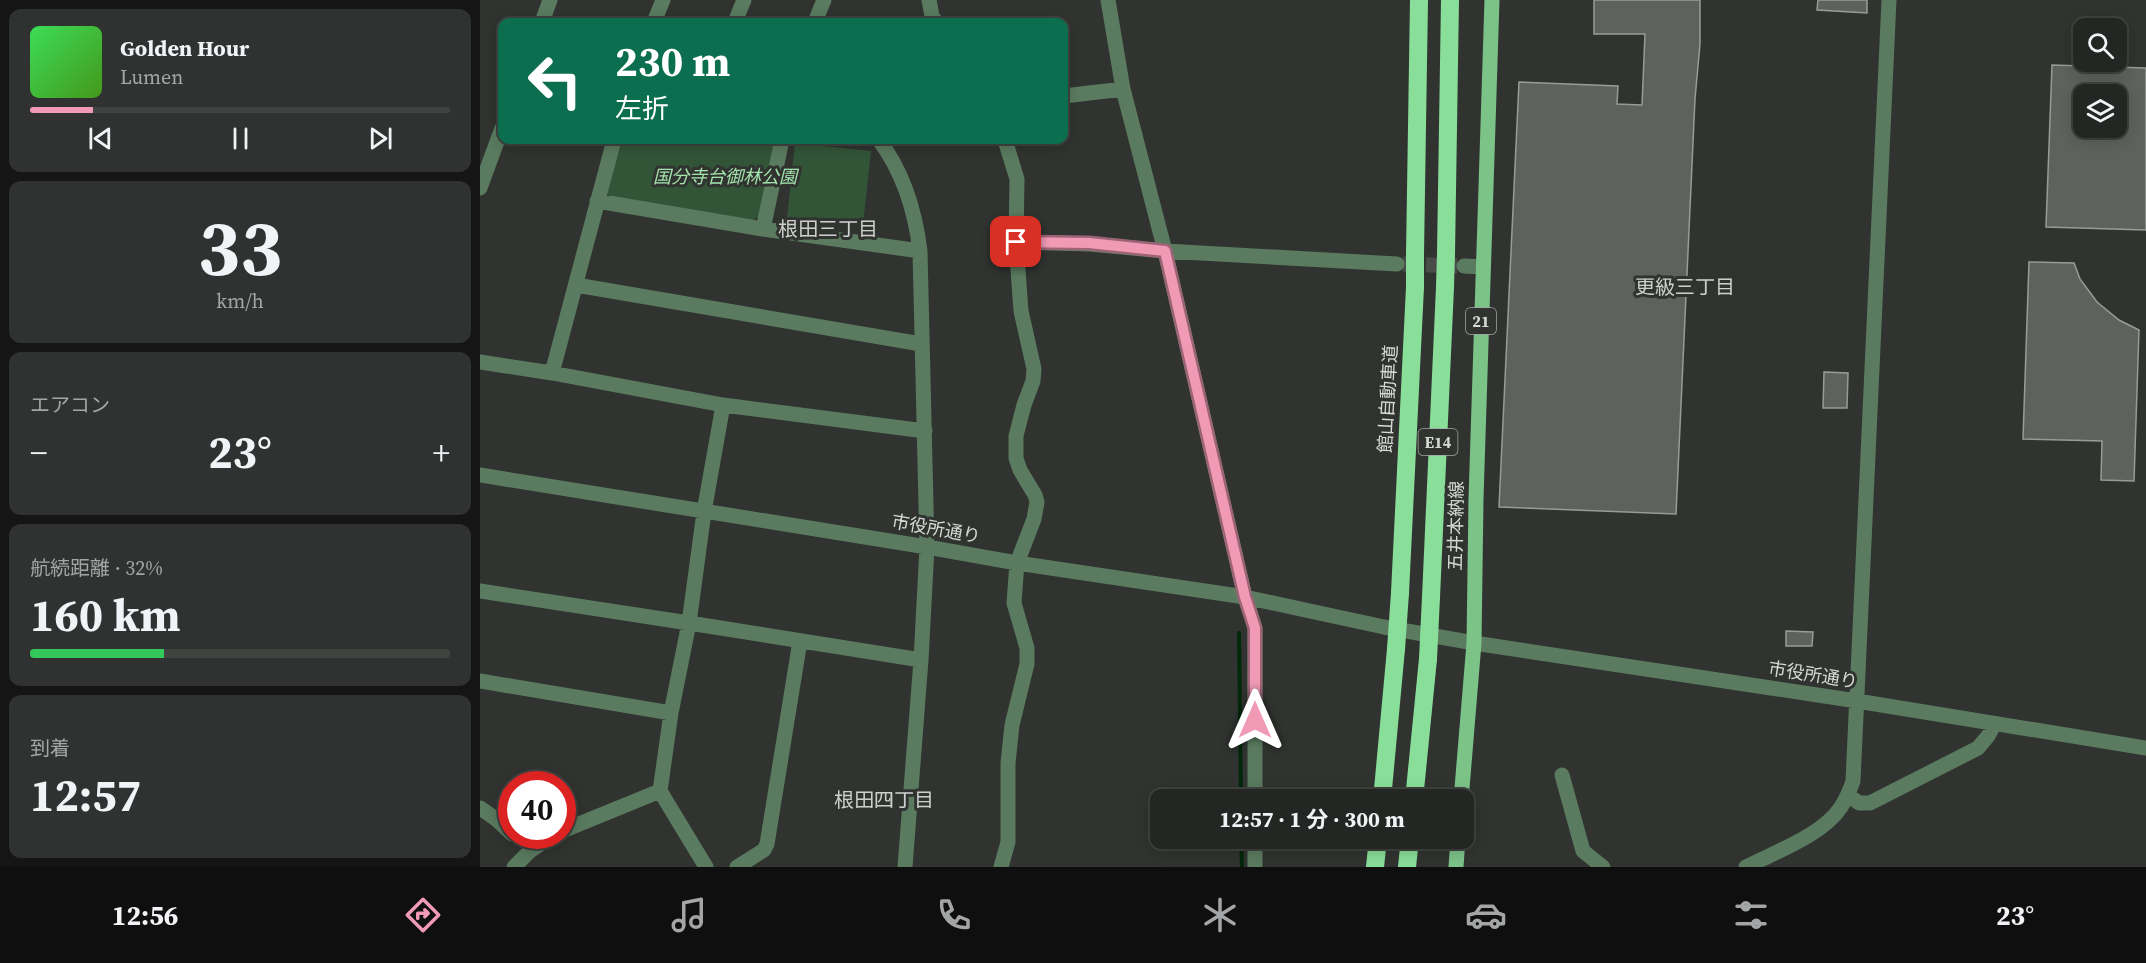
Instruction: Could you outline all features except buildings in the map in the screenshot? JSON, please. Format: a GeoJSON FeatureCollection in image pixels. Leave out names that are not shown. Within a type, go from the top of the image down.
{"type":"FeatureCollection","features":[{"type":"Feature","properties":{"kind":"highway","name":"館山自動車道"},"geometry":{"type":"LineString","coordinates":[[1383,789],[1400,593],[1415,287],[1419,0]]}},
{"type":"Feature","properties":{"kind":"highway","name":"E14"},"geometry":{"type":"LineString","coordinates":[[1415,789],[1428,659],[1445,287],[1450,0]]}},
{"type":"Feature","properties":{"kind":"highway"},"geometry":{"type":"LineString","coordinates":[[1375,867],[1377,849]]}},
{"type":"Feature","properties":{"kind":"highway"},"geometry":{"type":"LineString","coordinates":[[1407,867],[1409,849]]}},
{"type":"Feature","properties":{"kind":"main road","name":"五井本納線"},"geometry":{"type":"LineString","coordinates":[[1462,789],[1474,643],[1476,499],[1492,0]]}},
{"type":"Feature","properties":{"kind":"main road"},"geometry":{"type":"LineString","coordinates":[[1456,867],[1457,849]]}},
{"type":"Feature","properties":{"kind":"street"},"geometry":{"type":"LineString","coordinates":[[543,18],[550,0]]}},
{"type":"Feature","properties":{"kind":"street"},"geometry":{"type":"LineString","coordinates":[[656,18],[663,0]]}},
{"type":"Feature","properties":{"kind":"street"},"geometry":{"type":"LineString","coordinates":[[737,18],[744,0]]}},
{"type":"Feature","properties":{"kind":"street"},"geometry":{"type":"LineString","coordinates":[[817,18],[824,0]]}},
{"type":"Feature","properties":{"kind":"street"},"geometry":{"type":"LineString","coordinates":[[929,0],[933,18]]}},
{"type":"Feature","properties":{"kind":"street"},"geometry":{"type":"LineString","coordinates":[[1108,0],[1123,90],[1165,251],[1245,597],[1255,628],[1255,789]]}},
{"type":"Feature","properties":{"kind":"street"},"geometry":{"type":"LineString","coordinates":[[1746,867],[1817,830],[1830,820],[1841,808],[1853,781],[1889,0]]}},
{"type":"Feature","properties":{"kind":"street"},"geometry":{"type":"LineString","coordinates":[[1068,96],[1123,90]]}},
{"type":"Feature","properties":{"kind":"street"},"geometry":{"type":"LineString","coordinates":[[480,188],[498,139]]}},
{"type":"Feature","properties":{"kind":"street"},"geometry":{"type":"LineString","coordinates":[[552,372],[613,144]]}},
{"type":"Feature","properties":{"kind":"street"},"geometry":{"type":"LineString","coordinates":[[763,230],[781,144]]}},
{"type":"Feature","properties":{"kind":"street"},"geometry":{"type":"LineString","coordinates":[[882,144],[897,166],[911,199],[920,251],[927,547],[905,867]]}},
{"type":"Feature","properties":{"kind":"street"},"geometry":{"type":"LineString","coordinates":[[1001,867],[1008,842],[1008,763],[1012,724],[1027,664],[1027,648],[1014,603],[1017,563],[1034,519],[1036,502],[1035,495],[1020,470],[1016,458],[1016,436],[1033,381],[1034,369],[1021,310],[1016,242],[1017,179],[1006,144]]}},
{"type":"Feature","properties":{"kind":"street"},"geometry":{"type":"LineString","coordinates":[[597,201],[763,230],[920,251]]}},
{"type":"Feature","properties":{"kind":"street"},"geometry":{"type":"LineString","coordinates":[[1016,242],[1089,243],[1165,251],[1397,264]]}},
{"type":"Feature","properties":{"kind":"street"},"geometry":{"type":"LineString","coordinates":[[1464,266],[1483,267]]}},
{"type":"Feature","properties":{"kind":"street"},"geometry":{"type":"LineString","coordinates":[[576,285],[921,344]]}},
{"type":"Feature","properties":{"kind":"street"},"geometry":{"type":"LineString","coordinates":[[480,362],[552,372],[723,405],[925,431]]}},
{"type":"Feature","properties":{"kind":"street"},"geometry":{"type":"LineString","coordinates":[[706,867],[660,791],[671,712],[689,622],[704,512],[723,405]]}},
{"type":"Feature","properties":{"kind":"street","name":"市役所通り"},"geometry":{"type":"LineString","coordinates":[[480,475],[1017,563],[1245,597],[1384,627],[1474,643],[1857,701],[2146,748]]}},
{"type":"Feature","properties":{"kind":"street"},"geometry":{"type":"LineString","coordinates":[[480,591],[921,660]]}},
{"type":"Feature","properties":{"kind":"street"},"geometry":{"type":"LineString","coordinates":[[737,867],[764,850],[767,844],[800,640]]}},
{"type":"Feature","properties":{"kind":"street"},"geometry":{"type":"LineString","coordinates":[[480,681],[671,712]]}},
{"type":"Feature","properties":{"kind":"street"},"geometry":{"type":"LineString","coordinates":[[1848,795],[1859,803],[1870,803],[1978,748],[1994,725]]}},
{"type":"Feature","properties":{"kind":"street"},"geometry":{"type":"LineString","coordinates":[[1562,775],[1583,851],[1603,867]]}},
{"type":"Feature","properties":{"kind":"street"},"geometry":{"type":"LineString","coordinates":[[576,825],[660,791]]}},
{"type":"Feature","properties":{"kind":"street"},"geometry":{"type":"LineString","coordinates":[[480,808],[498,821]]}},
{"type":"Feature","properties":{"kind":"street"},"geometry":{"type":"LineString","coordinates":[[514,867],[533,849]]}},
{"type":"Feature","properties":{"kind":"street"},"geometry":{"type":"LineString","coordinates":[[1255,849],[1255,867]]}},
{"type":"Feature","properties":{"kind":"green space","name":"国分寺台御林公園"},"geometry":{"type":"Polygon","coordinates":[[[619,144],[775,144],[759,216],[753,220],[610,197],[606,193],[619,144]]]}},
{"type":"Feature","properties":{"kind":"green space"},"geometry":{"type":"Polygon","coordinates":[[[795,144],[871,151],[863,225],[787,218],[795,144]]]}},
{"type":"Feature","properties":{"kind":"waterway"},"geometry":{"type":"LineString","coordinates":[[1239,633],[1241,789]]}},
{"type":"Feature","properties":{"kind":"waterway"},"geometry":{"type":"LineString","coordinates":[[1241,849],[1242,867]]}},
{"type":"Feature","properties":{"kind":"tunnel"},"geometry":{"type":"LineString","coordinates":[[1403,264],[1457,266]]}},
{"type":"Feature","properties":{"kind":"district","name":"根田三丁目"},"geometry":{"type":"Point","coordinates":[828,229]}},
{"type":"Feature","properties":{"kind":"district","name":"更級三丁目"},"geometry":{"type":"Point","coordinates":[1685,287]}},
{"type":"Feature","properties":{"kind":"district","name":"根田四丁目"},"geometry":{"type":"Point","coordinates":[884,800]}},
{"type":"Feature","properties":{"kind":"route"},"geometry":{"type":"LineString","coordinates":[[1016,242],[1089,243],[1165,251],[1245,597],[1255,628],[1255,720]]}}]}
